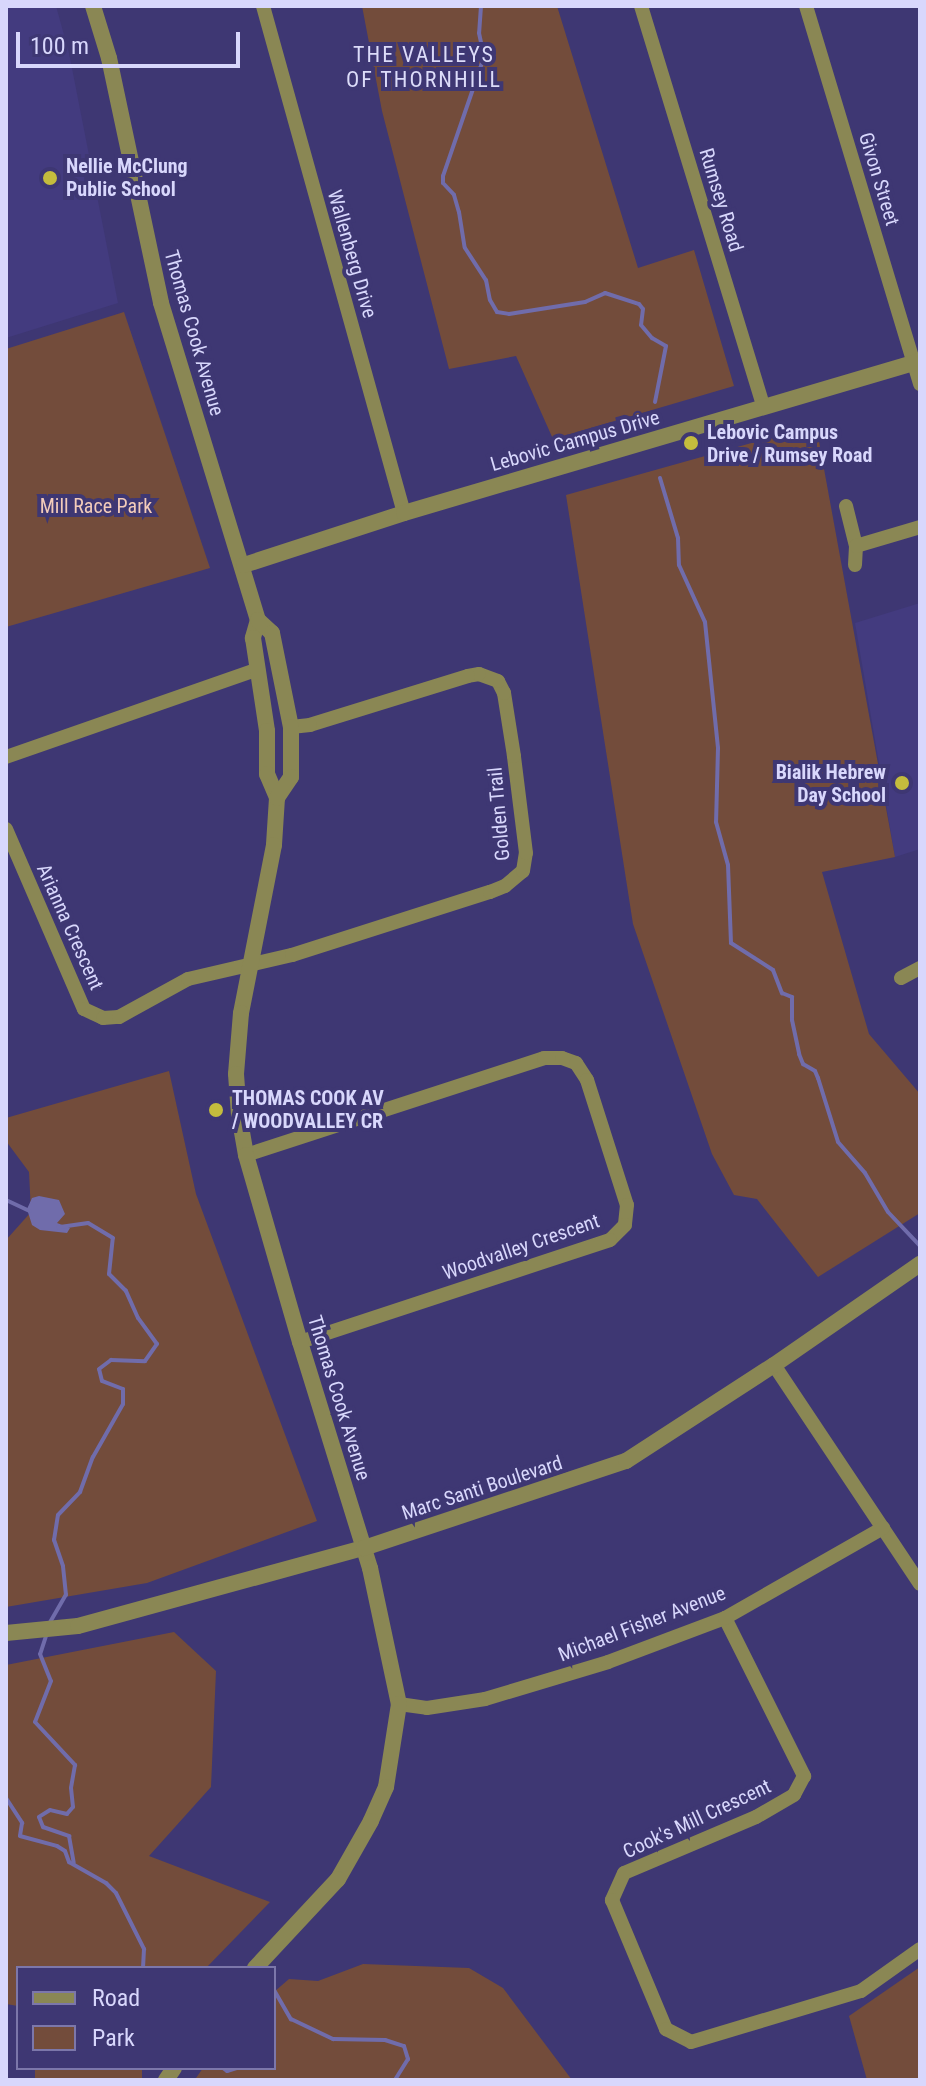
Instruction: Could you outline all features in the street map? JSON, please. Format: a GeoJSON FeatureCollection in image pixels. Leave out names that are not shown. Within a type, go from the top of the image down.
{"type":"FeatureCollection","features":[{"type":"Feature","properties":{"kind":"street","name":"Thomas Cook Avenue"},"geometry":{"type":"LineString","coordinates":[[93,6],[109,58],[161,303],[244,565],[258,620],[253,638],[267,731],[267,774],[277,798],[274,845],[249,964],[236,1074],[246,1155],[364,1548],[399,1704],[386,1787],[371,1821],[338,1879],[257,1966]]}},
{"type":"Feature","properties":{"kind":"street","name":"Wallenberg Drive"},"geometry":{"type":"LineString","coordinates":[[263,6],[404,513]]}},
{"type":"Feature","properties":{"kind":"street","name":"Rumsey Road"},"geometry":{"type":"LineString","coordinates":[[641,6],[763,406]]}},
{"type":"Feature","properties":{"kind":"street","name":"Givon Street"},"geometry":{"type":"LineString","coordinates":[[806,6],[916,362],[920,384]]}},
{"type":"Feature","properties":{"kind":"street","name":"Lebovic Campus Drive"},"geometry":{"type":"LineString","coordinates":[[244,565],[404,513],[916,362]]}},
{"type":"Feature","properties":{"kind":"street"},"geometry":{"type":"LineString","coordinates":[[846,506],[856,546],[855,565]]}},
{"type":"Feature","properties":{"kind":"street"},"geometry":{"type":"LineString","coordinates":[[856,546],[920,527]]}},
{"type":"Feature","properties":{"kind":"street","name":"Thomas Cook Avenue"},"geometry":{"type":"LineString","coordinates":[[258,620],[272,633],[291,727],[291,777],[277,798]]}},
{"type":"Feature","properties":{"kind":"street"},"geometry":{"type":"LineString","coordinates":[[6,757],[258,669]]}},
{"type":"Feature","properties":{"kind":"street","name":"Golden Trail"},"geometry":{"type":"LineString","coordinates":[[249,964],[292,955],[505,886],[523,871],[525,862],[514,756],[504,693],[498,681],[479,674],[468,676],[310,725],[291,727]]}},
{"type":"Feature","properties":{"kind":"street","name":"Arianna Crescent"},"geometry":{"type":"LineString","coordinates":[[6,829],[84,1009],[92,1015],[119,1017],[188,979],[249,964]]}},
{"type":"Feature","properties":{"kind":"street"},"geometry":{"type":"LineString","coordinates":[[901,978],[920,968]]}},
{"type":"Feature","properties":{"kind":"street","name":"Woodvalley Crescent"},"geometry":{"type":"LineString","coordinates":[[246,1155],[544,1058],[562,1058],[576,1063],[587,1080],[627,1205],[625,1225],[610,1240],[300,1342]]}},
{"type":"Feature","properties":{"kind":"street","name":"Marc Santi Boulevard"},"geometry":{"type":"LineString","coordinates":[[6,1633],[78,1626],[364,1548],[626,1461],[774,1365],[920,1264]]}},
{"type":"Feature","properties":{"kind":"street"},"geometry":{"type":"LineString","coordinates":[[774,1365],[920,1584]]}},
{"type":"Feature","properties":{"kind":"street","name":"Michael Fisher Avenue"},"geometry":{"type":"LineString","coordinates":[[399,1704],[427,1708],[485,1699],[608,1662],[725,1618],[883,1528]]}},
{"type":"Feature","properties":{"kind":"street","name":"Cook's Mill Crescent"},"geometry":{"type":"LineString","coordinates":[[725,1618],[804,1776],[794,1795],[756,1817],[624,1873],[612,1900],[666,2029],[691,2042],[861,1991],[920,1949]]}},
{"type":"Feature","properties":{"kind":"shaded area","name":"Nellie McClung Public School"},"geometry":{"type":"Polygon","coordinates":[[[6,6],[56,6],[69,53],[118,303],[6,338],[6,6]]]}},
{"type":"Feature","properties":{"kind":"shaded area","name":"Bialik Hebrew Day School"},"geometry":{"type":"Polygon","coordinates":[[[920,603],[920,849],[895,857],[855,623],[920,603]]]}},
{"type":"Feature","properties":{"kind":"shaded area"},"geometry":{"type":"Polygon","coordinates":[[[39,1196],[59,1200],[65,1214],[57,1223],[70,1228],[67,1233],[40,1230],[32,1225],[27,1209],[32,1198],[39,1196]]]}},
{"type":"Feature","properties":{"kind":"green space"},"geometry":{"type":"Polygon","coordinates":[[[362,6],[557,6],[638,268],[694,250],[734,386],[553,439],[516,356],[449,369],[382,111],[362,6]]]}},
{"type":"Feature","properties":{"kind":"green space","name":"Mill Race Park"},"geometry":{"type":"Polygon","coordinates":[[[124,312],[210,568],[6,627],[6,349],[124,312]]]}},
{"type":"Feature","properties":{"kind":"green space"},"geometry":{"type":"Polygon","coordinates":[[[816,425],[895,857],[822,872],[869,1034],[920,1094],[920,1213],[818,1277],[757,1199],[734,1195],[712,1154],[633,924],[566,495],[816,425]]]}},
{"type":"Feature","properties":{"kind":"green space"},"geometry":{"type":"Polygon","coordinates":[[[169,1071],[196,1194],[317,1521],[147,1583],[6,1607],[6,1240],[31,1212],[29,1172],[6,1141],[6,1118],[169,1071]]]}},
{"type":"Feature","properties":{"kind":"green space"},"geometry":{"type":"Polygon","coordinates":[[[174,1632],[216,1671],[211,1787],[149,1856],[270,1902],[208,1966],[16,1966],[16,2006],[6,2004],[6,1665],[174,1632]]]}},
{"type":"Feature","properties":{"kind":"green space"},"geometry":{"type":"Polygon","coordinates":[[[363,1964],[469,1968],[503,1988],[572,2080],[196,2078],[202,2070],[276,2070],[276,1990],[289,1979],[318,1981],[363,1964]]]}},
{"type":"Feature","properties":{"kind":"green space"},"geometry":{"type":"Polygon","coordinates":[[[920,1967],[920,2080],[867,2080],[849,2016],[920,1967]]]}},
{"type":"Feature","properties":{"kind":"green space"},"geometry":{"type":"Polygon","coordinates":[[[35,2070],[142,2070],[142,2080],[35,2080],[35,2070]]]}},
{"type":"Feature","properties":{"kind":"waterway"},"geometry":{"type":"LineString","coordinates":[[481,6],[479,33],[484,57],[443,176],[443,183],[454,195],[465,248],[486,280],[490,300],[497,312],[509,314],[585,302],[605,293],[639,304],[643,309],[641,325],[652,338],[666,346],[655,402]]}},
{"type":"Feature","properties":{"kind":"waterway"},"geometry":{"type":"LineString","coordinates":[[660,478],[678,538],[679,565],[705,622],[718,748],[716,822],[728,865],[731,943],[773,970],[782,993],[792,997],[792,1020],[799,1054],[803,1064],[815,1071],[838,1142],[865,1173],[888,1212],[920,1246]]}},
{"type":"Feature","properties":{"kind":"waterway"},"geometry":{"type":"LineString","coordinates":[[6,1200],[30,1211]]}},
{"type":"Feature","properties":{"kind":"waterway"},"geometry":{"type":"LineString","coordinates":[[49,1624],[66,1595],[63,1566],[54,1540],[58,1515],[80,1492],[93,1457],[123,1404],[123,1389],[102,1381],[99,1369],[111,1360],[145,1361],[157,1344],[138,1318],[126,1291],[109,1274],[113,1238],[88,1223],[58,1227]]}},
{"type":"Feature","properties":{"kind":"waterway"},"geometry":{"type":"LineString","coordinates":[[47,1633],[40,1654],[51,1681],[35,1722],[75,1765],[71,1788],[73,1807],[67,1814],[50,1810],[39,1817],[43,1827],[69,1836],[74,1863]]}},
{"type":"Feature","properties":{"kind":"waterway"},"geometry":{"type":"LineString","coordinates":[[6,1798],[22,1823],[20,1836],[57,1846],[65,1851],[69,1862],[106,1883],[116,1893],[144,1949],[143,1966]]}},
{"type":"Feature","properties":{"kind":"waterway"},"geometry":{"type":"LineString","coordinates":[[276,1993],[291,2019],[333,2039],[385,2040],[404,2046],[408,2059],[395,2080]]}},
{"type":"Feature","properties":{"kind":"waterway"},"geometry":{"type":"LineString","coordinates":[[226,2070],[230,2070]]}},
{"type":"Feature","properties":{"kind":"place","name":"Nellie McClung Public School"},"geometry":{"type":"Point","coordinates":[50,178]}},
{"type":"Feature","properties":{"kind":"place","name":"Lebovic Campus Drive / Rumsey Road"},"geometry":{"type":"Point","coordinates":[691,443]}},
{"type":"Feature","properties":{"kind":"place","name":"Bialik Hebrew Day School"},"geometry":{"type":"Point","coordinates":[902,783]}},
{"type":"Feature","properties":{"kind":"place","name":"THOMAS COOK AV / WOODVALLEY CR"},"geometry":{"type":"Point","coordinates":[216,1110]}},
{"type":"Feature","properties":{"kind":"district","name":"THE VALLEYS OF THORNHILL"},"geometry":{"type":"Point","coordinates":[424,66]}}]}
